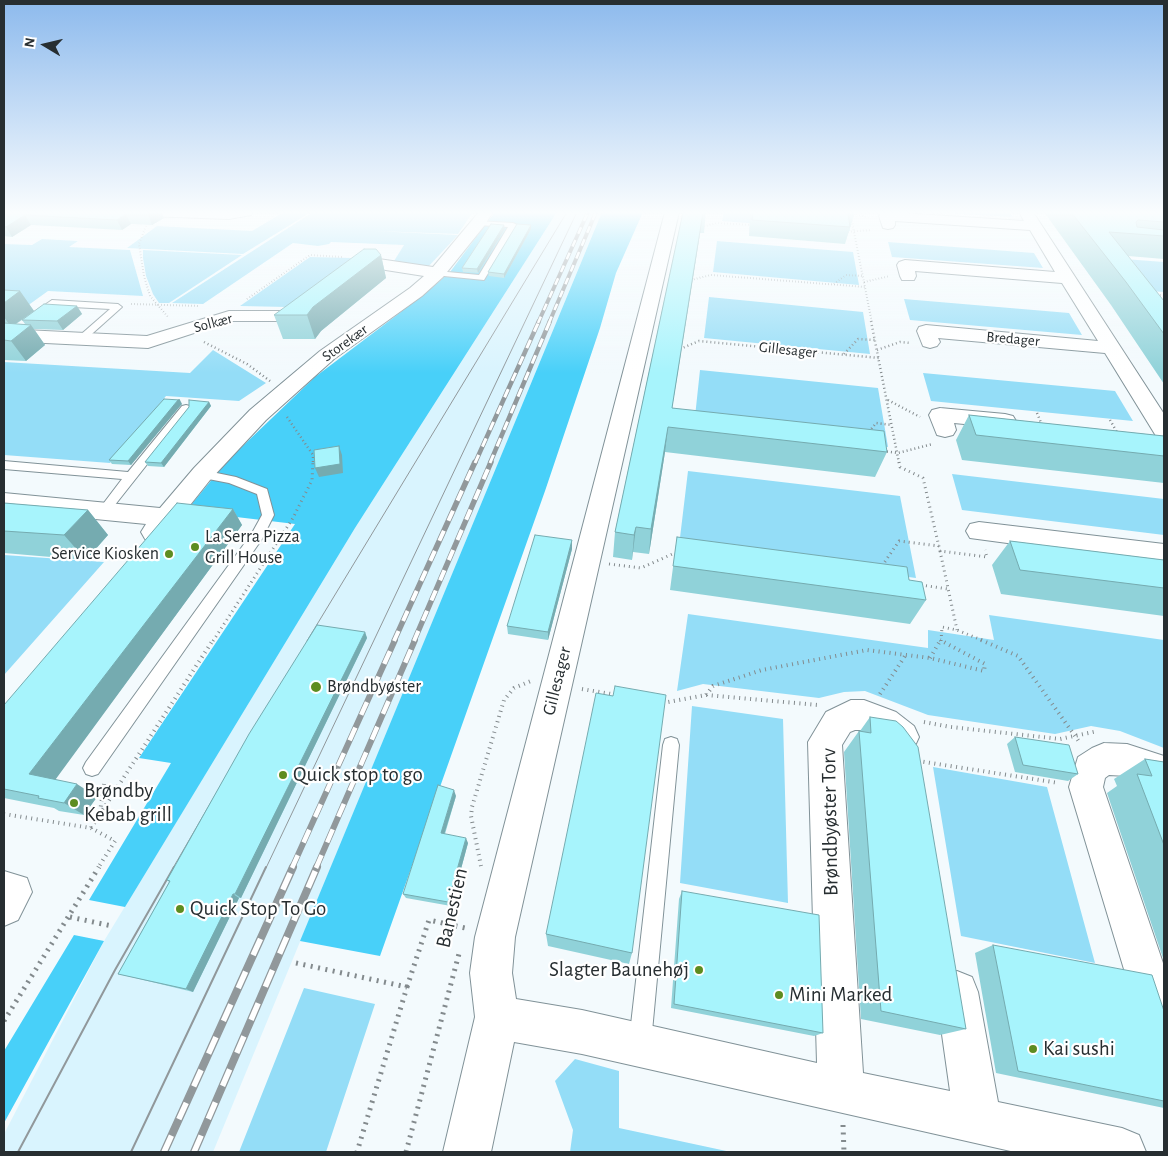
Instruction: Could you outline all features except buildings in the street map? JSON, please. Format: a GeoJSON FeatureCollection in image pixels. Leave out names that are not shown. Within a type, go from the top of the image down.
{"type":"FeatureCollection","features":[{"type":"Feature","properties":{"kind":"street"},"geometry":{"type":"LineString","coordinates":[[336,284],[364,266]]}},
{"type":"Feature","properties":{"kind":"street"},"geometry":{"type":"LineString","coordinates":[[386,266],[437,273]]}},
{"type":"Feature","properties":{"kind":"street","name":"Storekær"},"geometry":{"type":"LineString","coordinates":[[136,554],[202,474],[283,391],[327,356],[416,292],[443,266]]}},
{"type":"Feature","properties":{"kind":"street","name":"Gillesager"},"geometry":{"type":"LineString","coordinates":[[497,1017],[491,972],[471,932],[557,684],[658,266]]}},
{"type":"Feature","properties":{"kind":"street"},"geometry":{"type":"LineString","coordinates":[[905,266],[908,276]]}},
{"type":"Feature","properties":{"kind":"street"},"geometry":{"type":"LineString","coordinates":[[917,266],[1068,278]]}},
{"type":"Feature","properties":{"kind":"street"},"geometry":{"type":"LineString","coordinates":[[1060,266],[1164,430]]}},
{"type":"Feature","properties":{"kind":"street","name":"Solkær"},"geometry":{"type":"LineString","coordinates":[[17,328],[81,339],[148,342],[229,316],[286,316],[297,313],[320,296]]}},
{"type":"Feature","properties":{"kind":"street","name":"Bredager"},"geometry":{"type":"LineString","coordinates":[[930,342],[926,331],[1112,348]]}},
{"type":"Feature","properties":{"kind":"street"},"geometry":{"type":"LineString","coordinates":[[945,430],[940,415],[1031,418]]}},
{"type":"Feature","properties":{"kind":"street"},"geometry":{"type":"LineString","coordinates":[[1132,438],[1164,437]]}},
{"type":"Feature","properties":{"kind":"street"},"geometry":{"type":"LineString","coordinates":[[4,502],[166,517]]}},
{"type":"Feature","properties":{"kind":"street"},"geometry":{"type":"LineString","coordinates":[[979,532],[1164,554]]}},
{"type":"Feature","properties":{"kind":"street","name":"Brøndbyøster Torv"},"geometry":{"type":"LineString","coordinates":[[841,1092],[825,742],[838,722],[851,715],[864,715]]}},
{"type":"Feature","properties":{"kind":"street"},"geometry":{"type":"LineString","coordinates":[[864,715],[884,723],[900,735],[919,766]]}},
{"type":"Feature","properties":{"kind":"street"},"geometry":{"type":"LineString","coordinates":[[1164,776],[1154,768],[1127,760],[1104,758],[1091,775],[1164,1029]]}},
{"type":"Feature","properties":{"kind":"street"},"geometry":{"type":"LineString","coordinates":[[4,890],[13,892],[4,906]]}},
{"type":"Feature","properties":{"kind":"street"},"geometry":{"type":"LineString","coordinates":[[951,956],[978,1121]]}},
{"type":"Feature","properties":{"kind":"street"},"geometry":{"type":"LineString","coordinates":[[467,1152],[497,1017],[582,1032],[841,1092],[1122,1152]]}},
{"type":"Feature","properties":{"kind":"lane"},"geometry":{"type":"LineString","coordinates":[[437,273],[481,278],[489,266]]}},
{"type":"Feature","properties":{"kind":"lane"},"geometry":{"type":"LineString","coordinates":[[17,328],[52,303],[118,307],[81,339]]}},
{"type":"Feature","properties":{"kind":"lane"},"geometry":{"type":"LineString","coordinates":[[103,512],[186,408]]}},
{"type":"Feature","properties":{"kind":"lane"},"geometry":{"type":"LineString","coordinates":[[4,464],[131,476]]}},
{"type":"Feature","properties":{"kind":"lane"},"geometry":{"type":"LineString","coordinates":[[92,768],[257,536],[268,516],[263,492],[232,480],[202,474]]}},
{"type":"Feature","properties":{"kind":"lane"},"geometry":{"type":"LineString","coordinates":[[640,1045],[671,745]]}},
{"type":"Feature","properties":{"kind":"path"},"geometry":{"type":"LineString","coordinates":[[142,266],[150,296],[162,312],[185,330]]}},
{"type":"Feature","properties":{"kind":"path"},"geometry":{"type":"LineString","coordinates":[[229,316],[234,308],[294,266]]}},
{"type":"Feature","properties":{"kind":"path"},"geometry":{"type":"LineString","coordinates":[[860,266],[900,467],[923,478],[957,630]]}},
{"type":"Feature","properties":{"kind":"path"},"geometry":{"type":"LineString","coordinates":[[655,278],[688,281],[711,275],[864,287]]}},
{"type":"Feature","properties":{"kind":"path"},"geometry":{"type":"LineString","coordinates":[[834,284],[846,275],[862,276]]}},
{"type":"Feature","properties":{"kind":"path"},"geometry":{"type":"LineString","coordinates":[[864,282],[886,276],[908,276]]}},
{"type":"Feature","properties":{"kind":"path"},"geometry":{"type":"LineString","coordinates":[[1150,295],[1164,295]]}},
{"type":"Feature","properties":{"kind":"path"},"geometry":{"type":"LineString","coordinates":[[844,355],[858,339],[876,340]]}},
{"type":"Feature","properties":{"kind":"path","name":"Gillesager"},"geometry":{"type":"LineString","coordinates":[[639,346],[677,350],[699,341],[879,358]]}},
{"type":"Feature","properties":{"kind":"path"},"geometry":{"type":"LineString","coordinates":[[877,350],[900,342],[923,344],[930,342]]}},
{"type":"Feature","properties":{"kind":"path"},"geometry":{"type":"LineString","coordinates":[[1031,418],[1046,433]]}},
{"type":"Feature","properties":{"kind":"path"},"geometry":{"type":"LineString","coordinates":[[1110,420],[1132,438]]}},
{"type":"Feature","properties":{"kind":"path"},"geometry":{"type":"LineString","coordinates":[[866,436],[876,424],[892,425]]}},
{"type":"Feature","properties":{"kind":"path"},"geometry":{"type":"LineString","coordinates":[[881,451],[898,453],[940,442],[945,430]]}},
{"type":"Feature","properties":{"kind":"path"},"geometry":{"type":"LineString","coordinates":[[879,571],[898,541],[987,557],[979,532]]}},
{"type":"Feature","properties":{"kind":"path"},"geometry":{"type":"LineString","coordinates":[[586,561],[641,568],[674,552],[684,553]]}},
{"type":"Feature","properties":{"kind":"path"},"geometry":{"type":"LineString","coordinates":[[920,585],[948,589]]}},
{"type":"Feature","properties":{"kind":"path"},"geometry":{"type":"LineString","coordinates":[[919,766],[1091,775],[1075,736],[1018,656],[957,630],[942,627],[940,641],[930,658]]}},
{"type":"Feature","properties":{"kind":"path"},"geometry":{"type":"LineString","coordinates":[[706,695],[713,686],[762,670],[867,650],[930,658],[984,671],[985,664],[940,641]]}},
{"type":"Feature","properties":{"kind":"path"},"geometry":{"type":"LineString","coordinates":[[864,715],[905,655]]}},
{"type":"Feature","properties":{"kind":"path","name":"Banestien"},"geometry":{"type":"LineString","coordinates":[[480,873],[471,816],[472,808],[504,700],[514,688],[533,681],[557,684]]}},
{"type":"Feature","properties":{"kind":"path"},"geometry":{"type":"LineString","coordinates":[[92,768],[106,772],[100,815]]}},
{"type":"Feature","properties":{"kind":"path"},"geometry":{"type":"LineString","coordinates":[[4,814],[91,828],[115,841],[70,917],[4,1021]]}},
{"type":"Feature","properties":{"kind":"path"},"geometry":{"type":"LineString","coordinates":[[70,917],[112,926]]}},
{"type":"Feature","properties":{"kind":"path"},"geometry":{"type":"LineString","coordinates":[[357,1152],[428,920],[471,932]]}},
{"type":"Feature","properties":{"kind":"path","name":"Banestien"},"geometry":{"type":"LineString","coordinates":[[406,1152],[471,932]]}},
{"type":"Feature","properties":{"kind":"path"},"geometry":{"type":"LineString","coordinates":[[296,963],[407,987]]}},
{"type":"Feature","properties":{"kind":"shaded area"},"geometry":{"type":"Polygon","coordinates":[[[4,266],[135,266],[143,296],[48,291],[23,309],[4,308],[4,266]]]}},
{"type":"Feature","properties":{"kind":"shaded area"},"geometry":{"type":"Polygon","coordinates":[[[144,266],[225,266],[169,303],[159,303],[153,294],[144,266]]]}},
{"type":"Feature","properties":{"kind":"shaded area"},"geometry":{"type":"Polygon","coordinates":[[[229,266],[259,266],[203,304],[172,303],[229,266]]]}},
{"type":"Feature","properties":{"kind":"shaded area"},"geometry":{"type":"Polygon","coordinates":[[[297,266],[341,266],[287,307],[240,306],[297,266]]]}},
{"type":"Feature","properties":{"kind":"shaded area"},"geometry":{"type":"Polygon","coordinates":[[[455,266],[523,266],[355,528],[125,907],[89,900],[171,763],[139,758],[295,524],[186,511],[228,460],[315,377],[426,293],[455,266]]]}},
{"type":"Feature","properties":{"kind":"shaded area"},"geometry":{"type":"Polygon","coordinates":[[[523,266],[580,266],[213,1152],[4,1152],[4,1134],[104,941],[355,528],[523,266]]]}},
{"type":"Feature","properties":{"kind":"shaded area"},"geometry":{"type":"Polygon","coordinates":[[[580,266],[619,266],[545,491],[380,956],[300,941],[580,266]]]}},
{"type":"Feature","properties":{"kind":"shaded area"},"geometry":{"type":"Polygon","coordinates":[[[714,266],[856,266],[859,285],[713,272],[714,266]]]}},
{"type":"Feature","properties":{"kind":"shaded area"},"geometry":{"type":"Polygon","coordinates":[[[1015,266],[1042,266],[1043,268],[1015,266]]]}},
{"type":"Feature","properties":{"kind":"shaded area"},"geometry":{"type":"Polygon","coordinates":[[[1129,266],[1164,266],[1164,292],[1149,291],[1129,266]]]}},
{"type":"Feature","properties":{"kind":"shaded area"},"geometry":{"type":"Polygon","coordinates":[[[709,297],[863,312],[870,354],[704,338],[709,297]]]}},
{"type":"Feature","properties":{"kind":"shaded area"},"geometry":{"type":"Polygon","coordinates":[[[904,299],[1069,313],[1082,335],[910,320],[904,299]]]}},
{"type":"Feature","properties":{"kind":"shaded area"},"geometry":{"type":"Polygon","coordinates":[[[213,350],[266,383],[239,401],[166,396],[110,463],[4,455],[4,362],[190,373],[213,350]]]}},
{"type":"Feature","properties":{"kind":"shaded area"},"geometry":{"type":"Polygon","coordinates":[[[700,370],[878,388],[888,447],[694,426],[700,370]]]}},
{"type":"Feature","properties":{"kind":"shaded area"},"geometry":{"type":"Polygon","coordinates":[[[923,373],[1115,391],[1133,421],[931,401],[923,373]]]}},
{"type":"Feature","properties":{"kind":"shaded area"},"geometry":{"type":"Polygon","coordinates":[[[688,471],[900,496],[916,578],[679,546],[688,471]]]}},
{"type":"Feature","properties":{"kind":"shaded area"},"geometry":{"type":"Polygon","coordinates":[[[952,474],[1164,499],[1164,535],[962,510],[952,474]]]}},
{"type":"Feature","properties":{"kind":"shaded area"},"geometry":{"type":"Polygon","coordinates":[[[4,555],[104,562],[4,675],[4,555]]]}},
{"type":"Feature","properties":{"kind":"shaded area"},"geometry":{"type":"Polygon","coordinates":[[[688,614],[928,648],[928,630],[994,640],[989,615],[1164,640],[1164,748],[1120,731],[1091,726],[1055,734],[928,715],[865,691],[844,692],[819,698],[703,684],[677,691],[688,614]]]}},
{"type":"Feature","properties":{"kind":"shaded area"},"geometry":{"type":"Polygon","coordinates":[[[692,706],[783,719],[788,903],[680,883],[692,706]]]}},
{"type":"Feature","properties":{"kind":"shaded area"},"geometry":{"type":"Polygon","coordinates":[[[933,767],[1047,787],[1095,963],[961,936],[933,767]]]}},
{"type":"Feature","properties":{"kind":"shaded area"},"geometry":{"type":"Polygon","coordinates":[[[74,935],[104,941],[4,1123],[4,1051],[74,935]]]}},
{"type":"Feature","properties":{"kind":"shaded area"},"geometry":{"type":"Polygon","coordinates":[[[304,988],[375,1004],[326,1152],[239,1152],[304,988]]]}},
{"type":"Feature","properties":{"kind":"shaded area"},"geometry":{"type":"Polygon","coordinates":[[[575,1059],[619,1071],[619,1128],[731,1152],[570,1152],[573,1130],[555,1081],[575,1059]]]}},
{"type":"Feature","properties":{"kind":"tram line"},"geometry":{"type":"LineString","coordinates":[[307,641],[534,266]]}},
{"type":"Feature","properties":{"kind":"tram line"},"geometry":{"type":"LineString","coordinates":[[266,868],[551,266]]}},
{"type":"Feature","properties":{"kind":"tram line"},"geometry":{"type":"LineString","coordinates":[[173,868],[236,759]]}},
{"type":"Feature","properties":{"kind":"tram line"},"geometry":{"type":"LineString","coordinates":[[18,1152],[115,970],[174,867]]}},
{"type":"Feature","properties":{"kind":"tram line"},"geometry":{"type":"LineString","coordinates":[[131,1152],[266,867]]}},
{"type":"Feature","properties":{"kind":"railway"},"geometry":{"type":"LineString","coordinates":[[538,323],[564,266]]}},
{"type":"Feature","properties":{"kind":"railway"},"geometry":{"type":"LineString","coordinates":[[549,323],[573,266]]}},
{"type":"Feature","properties":{"kind":"railway"},"geometry":{"type":"LineString","coordinates":[[475,463],[539,321]]}},
{"type":"Feature","properties":{"kind":"railway"},"geometry":{"type":"LineString","coordinates":[[490,463],[550,321]]}},
{"type":"Feature","properties":{"kind":"railway"},"geometry":{"type":"LineString","coordinates":[[394,641],[475,462]]}},
{"type":"Feature","properties":{"kind":"railway"},"geometry":{"type":"LineString","coordinates":[[414,641],[491,462]]}},
{"type":"Feature","properties":{"kind":"railway"},"geometry":{"type":"LineString","coordinates":[[292,868],[395,640]]}},
{"type":"Feature","properties":{"kind":"railway"},"geometry":{"type":"LineString","coordinates":[[316,868],[415,640]]}},
{"type":"Feature","properties":{"kind":"railway"},"geometry":{"type":"LineString","coordinates":[[164,1152],[293,867]]}},
{"type":"Feature","properties":{"kind":"railway"},"geometry":{"type":"LineString","coordinates":[[194,1152],[317,867]]}},
{"type":"Feature","properties":{"kind":"place","name":"La Serra Pizza Grill House"},"geometry":{"type":"Point","coordinates":[195,547]}},
{"type":"Feature","properties":{"kind":"place","name":"Service Kiosken"},"geometry":{"type":"Point","coordinates":[169,554]}},
{"type":"Feature","properties":{"kind":"place","name":"Brøndbyøster"},"geometry":{"type":"Point","coordinates":[316,687]}},
{"type":"Feature","properties":{"kind":"place","name":"Quick stop to go"},"geometry":{"type":"Point","coordinates":[283,775]}},
{"type":"Feature","properties":{"kind":"place","name":"Brøndby Kebab grill"},"geometry":{"type":"Point","coordinates":[74,803]}},
{"type":"Feature","properties":{"kind":"place","name":"Quick Stop To Go"},"geometry":{"type":"Point","coordinates":[180,909]}},
{"type":"Feature","properties":{"kind":"place","name":"Slagter Baunehøj"},"geometry":{"type":"Point","coordinates":[699,970]}},
{"type":"Feature","properties":{"kind":"place","name":"Mini Marked"},"geometry":{"type":"Point","coordinates":[779,995]}},
{"type":"Feature","properties":{"kind":"place","name":"Kai sushi"},"geometry":{"type":"Point","coordinates":[1033,1049]}}]}
